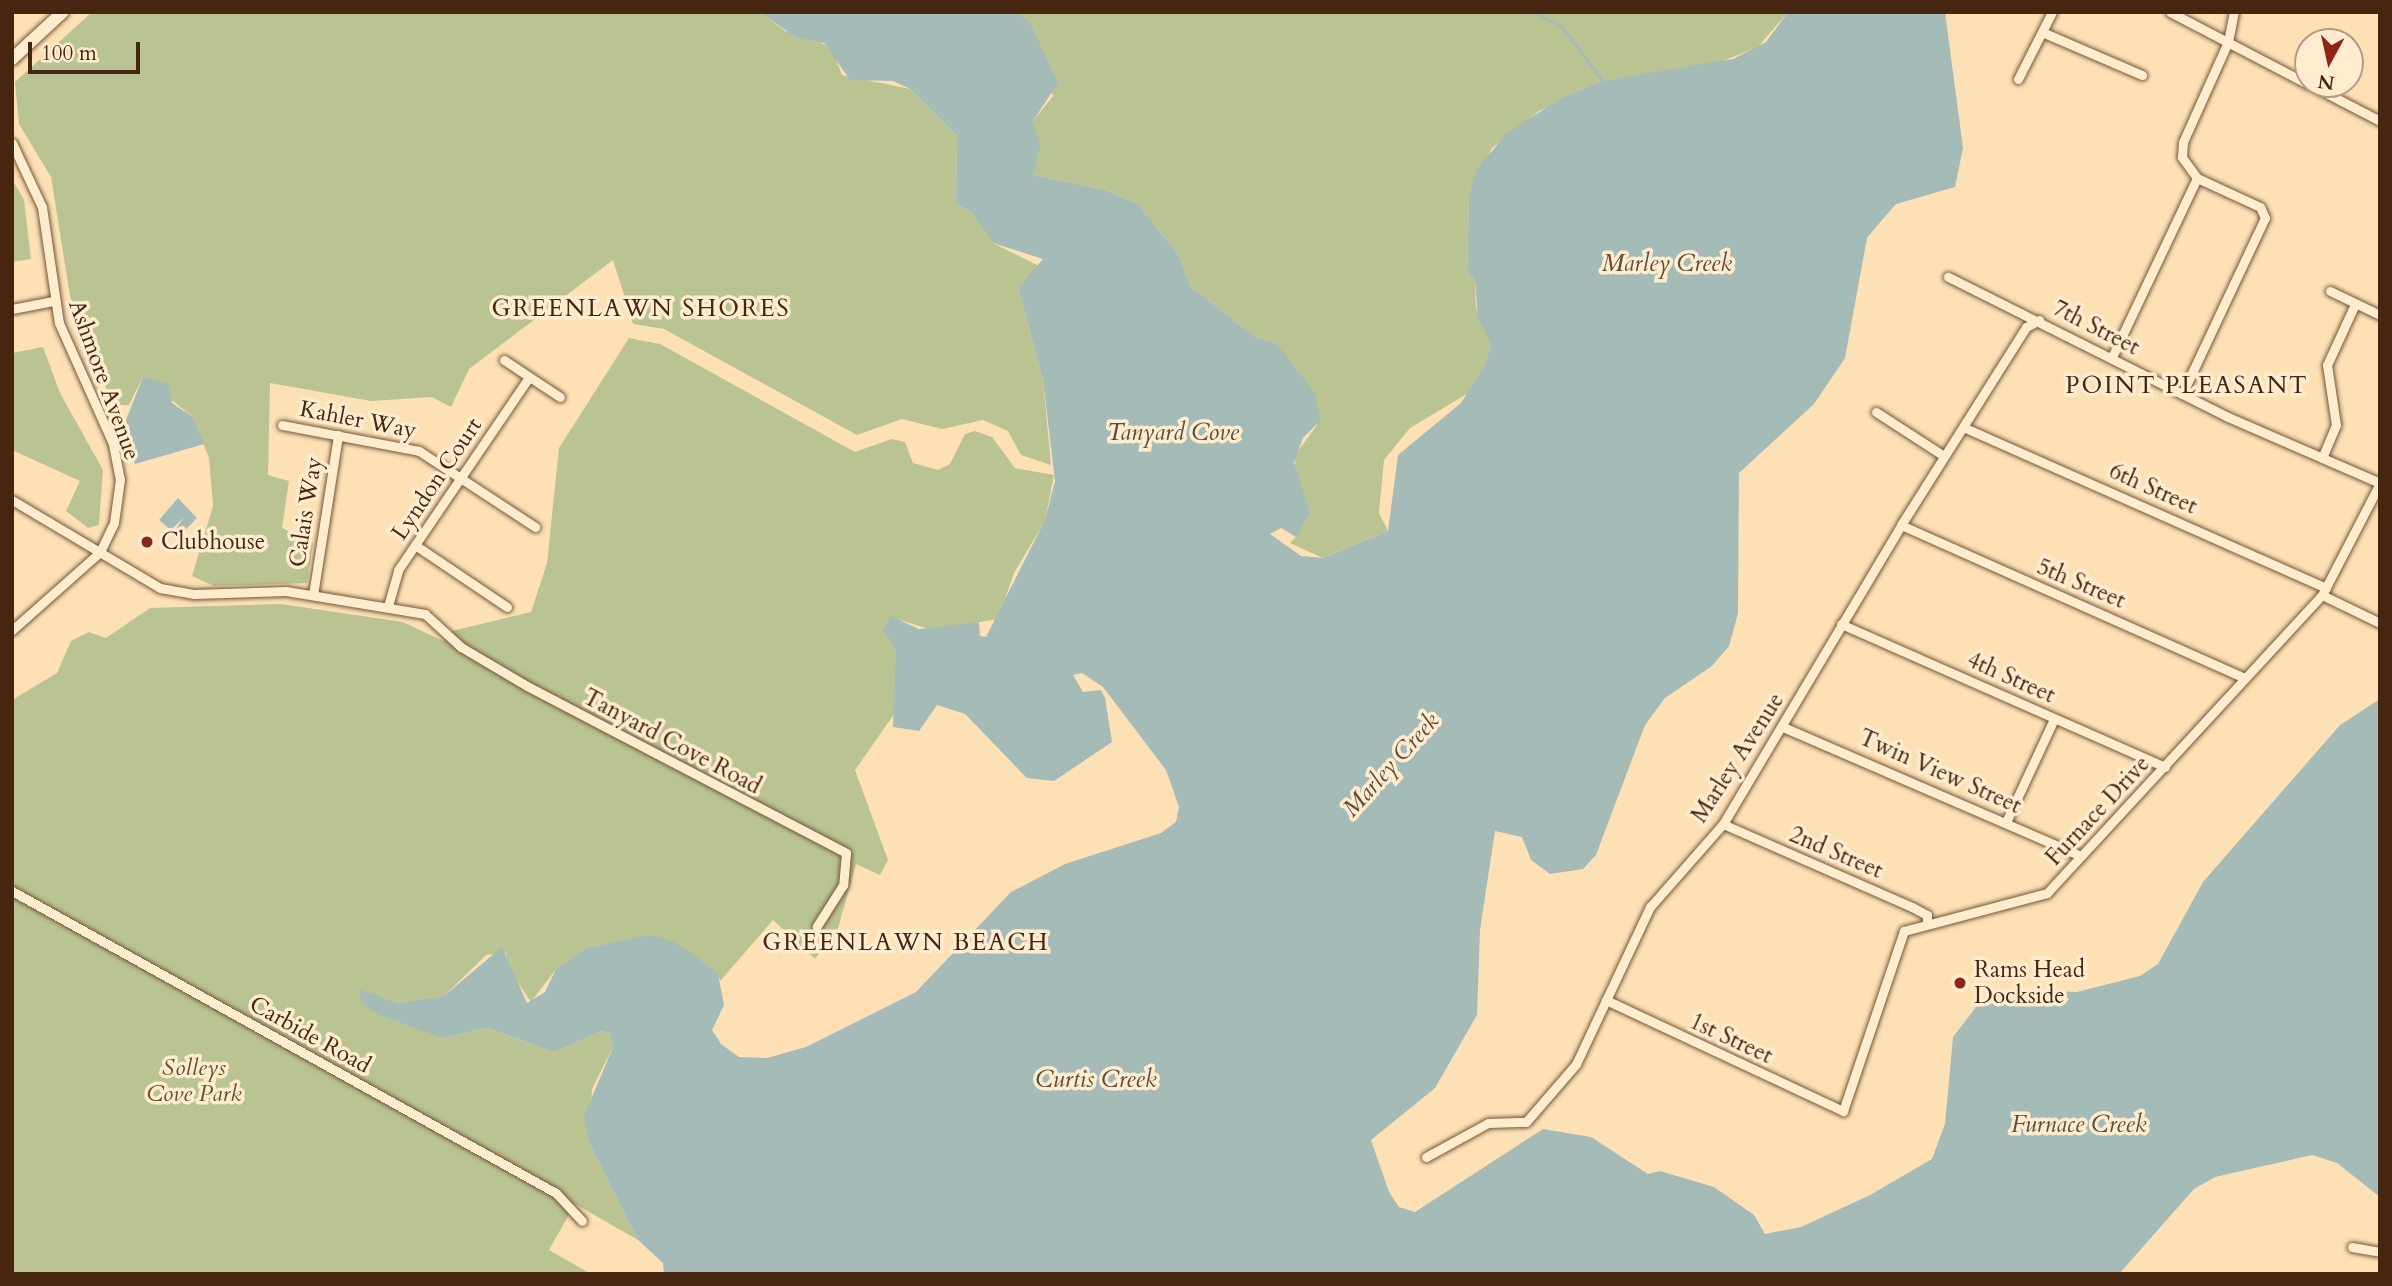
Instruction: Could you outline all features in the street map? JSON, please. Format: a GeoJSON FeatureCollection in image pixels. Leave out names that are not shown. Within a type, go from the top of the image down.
{"type":"FeatureCollection","features":[{"type":"Feature","properties":{"kind":"main road"},"geometry":{"type":"LineString","coordinates":[[12,59],[63,12]]}},
{"type":"Feature","properties":{"kind":"street"},"geometry":{"type":"LineString","coordinates":[[2018,79],[2052,12]]}},
{"type":"Feature","properties":{"kind":"street"},"geometry":{"type":"LineString","coordinates":[[2171,12],[2294,77]]}},
{"type":"Feature","properties":{"kind":"street"},"geometry":{"type":"LineString","coordinates":[[2182,394],[2265,218],[2260,207],[2197,178],[2182,157],[2183,142],[2228,42],[2234,12]]}},
{"type":"Feature","properties":{"kind":"street"},"geometry":{"type":"LineString","coordinates":[[2042,32],[2142,75]]}},
{"type":"Feature","properties":{"kind":"street"},"geometry":{"type":"LineString","coordinates":[[2335,98],[2380,121]]}},
{"type":"Feature","properties":{"kind":"street","name":"Ashmore Avenue"},"geometry":{"type":"LineString","coordinates":[[12,630],[100,552],[118,506],[117,460],[53,301],[42,207],[13,147]]}},
{"type":"Feature","properties":{"kind":"street"},"geometry":{"type":"LineString","coordinates":[[2112,357],[2197,178]]}},
{"type":"Feature","properties":{"kind":"street","name":"7th Street"},"geometry":{"type":"LineString","coordinates":[[1948,277],[2039,320],[2182,394],[2380,483]]}},
{"type":"Feature","properties":{"kind":"street"},"geometry":{"type":"LineString","coordinates":[[2330,291],[2380,315]]}},
{"type":"Feature","properties":{"kind":"street"},"geometry":{"type":"LineString","coordinates":[[12,309],[53,301]]}},
{"type":"Feature","properties":{"kind":"street"},"geometry":{"type":"LineString","coordinates":[[2322,458],[2336,425],[2328,365],[2355,304]]}},
{"type":"Feature","properties":{"kind":"street","name":"Marley Avenue"},"geometry":{"type":"LineString","coordinates":[[1426,1157],[1488,1123],[1526,1122],[1576,1064],[1650,907],[1723,824],[1944,456],[2026,327],[2039,320]]}},
{"type":"Feature","properties":{"kind":"street"},"geometry":{"type":"LineString","coordinates":[[504,360],[560,397]]}},
{"type":"Feature","properties":{"kind":"street","name":"Lyndon Court"},"geometry":{"type":"LineString","coordinates":[[388,606],[394,580],[415,545],[529,377]]}},
{"type":"Feature","properties":{"kind":"street"},"geometry":{"type":"LineString","coordinates":[[1876,412],[1944,456]]}},
{"type":"Feature","properties":{"kind":"street","name":"Kahler Way"},"geometry":{"type":"LineString","coordinates":[[282,425],[405,446],[461,477],[536,527]]}},
{"type":"Feature","properties":{"kind":"street","name":"6th Street"},"geometry":{"type":"LineString","coordinates":[[1963,427],[2324,591],[2380,623]]}},
{"type":"Feature","properties":{"kind":"street","name":"Calais Way"},"geometry":{"type":"LineString","coordinates":[[313,595],[338,435]]}},
{"type":"Feature","properties":{"kind":"street","name":"Furnace Drive"},"geometry":{"type":"LineString","coordinates":[[1840,1111],[1895,944],[1904,931],[1927,922],[2026,903],[2047,892],[2165,767],[2324,591],[2380,483]]}},
{"type":"Feature","properties":{"kind":"street"},"geometry":{"type":"LineString","coordinates":[[12,500],[143,581],[176,593],[313,595],[388,606]]}},
{"type":"Feature","properties":{"kind":"street","name":"5th Street"},"geometry":{"type":"LineString","coordinates":[[1901,525],[2245,678]]}},
{"type":"Feature","properties":{"kind":"street"},"geometry":{"type":"LineString","coordinates":[[415,545],[507,607]]}},
{"type":"Feature","properties":{"kind":"street","name":"Tanyard Cove Road"},"geometry":{"type":"LineString","coordinates":[[388,606],[418,611],[461,648],[527,686],[846,853],[843,885],[817,926]]}},
{"type":"Feature","properties":{"kind":"street","name":"4th Street"},"geometry":{"type":"LineString","coordinates":[[1842,624],[2165,767]]}},
{"type":"Feature","properties":{"kind":"street"},"geometry":{"type":"LineString","coordinates":[[2006,822],[2054,719]]}},
{"type":"Feature","properties":{"kind":"street","name":"Twin View Street"},"geometry":{"type":"LineString","coordinates":[[1783,727],[2081,856]]}},
{"type":"Feature","properties":{"kind":"street","name":"2nd Street"},"geometry":{"type":"LineString","coordinates":[[1723,824],[1912,907],[1927,915],[1927,922]]}},
{"type":"Feature","properties":{"kind":"street","name":"Carbide Road"},"geometry":{"type":"LineString","coordinates":[[12,891],[556,1193],[582,1221]]}},
{"type":"Feature","properties":{"kind":"street","name":"1st Street"},"geometry":{"type":"LineString","coordinates":[[1606,1000],[1840,1111]]}},
{"type":"Feature","properties":{"kind":"street"},"geometry":{"type":"LineString","coordinates":[[2352,1247],[2380,1252]]}},
{"type":"Feature","properties":{"kind":"green space"},"geometry":{"type":"Polygon","coordinates":[[[92,12],[760,12],[785,31],[812,36],[833,51],[842,75],[910,89],[957,136],[956,203],[971,212],[993,243],[1041,267],[1018,288],[1043,380],[1051,465],[1021,455],[1008,431],[983,420],[942,429],[902,419],[857,435],[664,329],[633,324],[613,260],[469,369],[451,407],[432,397],[371,401],[270,383],[268,475],[289,481],[282,528],[313,543],[307,583],[214,586],[192,576],[213,506],[209,458],[193,417],[143,377],[129,405],[116,405],[108,393],[70,296],[51,177],[19,124],[15,82],[92,12]]]}},
{"type":"Feature","properties":{"kind":"green space"},"geometry":{"type":"Polygon","coordinates":[[[1014,12],[1788,12],[1758,47],[1715,64],[1602,81],[1539,111],[1492,148],[1469,197],[1467,272],[1475,280],[1476,307],[1491,344],[1485,364],[1470,392],[1410,428],[1384,460],[1379,513],[1388,531],[1323,558],[1290,543],[1296,537],[1295,455],[1317,425],[1276,343],[1254,336],[1191,287],[1178,254],[1138,204],[1106,190],[1033,175],[1033,121],[1053,96],[1014,12]]]}},
{"type":"Feature","properties":{"kind":"green space"},"geometry":{"type":"Polygon","coordinates":[[[12,179],[24,200],[31,259],[12,262],[12,179]]]}},
{"type":"Feature","properties":{"kind":"green space","name":"Solleys Cove Park"},"geometry":{"type":"Polygon","coordinates":[[[629,338],[660,344],[855,452],[892,439],[905,442],[913,463],[938,470],[950,464],[965,434],[975,431],[992,437],[1015,468],[1054,475],[1045,521],[1014,573],[998,619],[932,630],[891,617],[883,630],[896,649],[897,710],[855,770],[888,860],[880,875],[856,864],[837,932],[815,959],[773,920],[721,980],[675,942],[606,944],[586,948],[556,969],[531,1002],[507,966],[506,953],[486,955],[444,996],[397,1003],[443,1038],[487,1028],[554,1052],[602,1031],[610,1034],[613,1047],[592,1089],[589,1142],[638,1240],[575,1204],[549,1250],[591,1274],[12,1274],[12,700],[57,673],[71,641],[89,632],[106,638],[150,608],[281,604],[403,622],[443,641],[452,631],[531,612],[547,563],[559,448],[629,338]]]}},
{"type":"Feature","properties":{"kind":"green space"},"geometry":{"type":"Polygon","coordinates":[[[43,347],[60,393],[103,470],[99,525],[88,528],[66,511],[80,481],[12,450],[12,353],[43,347]]]}},
{"type":"Feature","properties":{"kind":"water"},"geometry":{"type":"Polygon","coordinates":[[[760,12],[1014,12],[1029,21],[1058,83],[1033,121],[1040,146],[1033,175],[1106,190],[1138,204],[1178,254],[1191,287],[1254,336],[1276,343],[1315,393],[1321,420],[1303,438],[1294,462],[1310,513],[1296,537],[1281,528],[1270,534],[1301,556],[1323,558],[1388,531],[1398,455],[1461,403],[1485,364],[1491,344],[1478,318],[1475,280],[1467,272],[1469,197],[1477,169],[1507,133],[1558,100],[1602,81],[1733,59],[1766,42],[1788,12],[1945,12],[1963,148],[1955,187],[1896,204],[1867,238],[1845,358],[1814,404],[1739,473],[1738,613],[1729,646],[1712,666],[1665,698],[1645,725],[1596,855],[1583,869],[1550,874],[1531,860],[1522,837],[1495,831],[1480,930],[1477,1015],[1435,1088],[1371,1140],[1389,1192],[1399,1207],[1415,1212],[1543,1129],[1591,1137],[1648,1174],[1660,1171],[1714,1187],[1754,1215],[1765,1234],[1801,1227],[1870,1195],[1932,1159],[1945,1124],[1953,1037],[1980,1002],[2010,990],[2077,992],[2140,976],[2158,964],[2203,882],[2340,725],[2380,699],[2380,1197],[2337,1163],[2312,1155],[2215,1177],[2194,1189],[2119,1274],[664,1274],[663,1263],[638,1240],[589,1142],[584,1116],[613,1047],[610,1034],[602,1031],[554,1052],[487,1028],[443,1038],[377,1014],[362,1004],[358,989],[397,1003],[444,996],[502,947],[527,1003],[545,992],[556,969],[586,948],[650,935],[675,942],[718,973],[724,1005],[712,1030],[721,1044],[739,1057],[767,1058],[806,1047],[916,992],[1011,892],[1065,864],[1161,833],[1176,822],[1179,807],[1166,770],[1103,687],[1082,673],[1073,675],[1083,692],[1101,690],[1105,698],[1112,742],[1054,781],[1027,778],[965,714],[937,705],[919,731],[893,727],[896,649],[882,630],[891,616],[919,629],[979,622],[980,636],[986,637],[1045,520],[1055,481],[1043,380],[1018,288],[1043,259],[993,243],[971,212],[956,203],[957,136],[910,89],[893,81],[850,80],[824,43],[795,37],[760,12]]]}},
{"type":"Feature","properties":{"kind":"water"},"geometry":{"type":"Polygon","coordinates":[[[143,377],[169,384],[172,403],[193,417],[204,444],[135,464],[126,420],[143,377]]]}},
{"type":"Feature","properties":{"kind":"water"},"geometry":{"type":"Polygon","coordinates":[[[178,498],[197,518],[182,533],[176,529],[184,517],[171,530],[159,520],[178,498]]]}},
{"type":"Feature","properties":{"kind":"waterway"},"geometry":{"type":"LineString","coordinates":[[1534,12],[1562,26],[1603,81]]}},
{"type":"Feature","properties":{"kind":"place","name":"Clubhouse"},"geometry":{"type":"Point","coordinates":[147,542]}},
{"type":"Feature","properties":{"kind":"place","name":"Rams Head Dockside"},"geometry":{"type":"Point","coordinates":[1960,983]}},
{"type":"Feature","properties":{"kind":"district","name":"GREENLAWN SHORES"},"geometry":{"type":"Point","coordinates":[641,309]}},
{"type":"Feature","properties":{"kind":"district","name":"POINT PLEASANT"},"geometry":{"type":"Point","coordinates":[2187,386]}},
{"type":"Feature","properties":{"kind":"district","name":"GREENLAWN BEACH"},"geometry":{"type":"Point","coordinates":[906,943]}},
{"type":"Feature","properties":{"kind":"water label","name":"Marley Creek"},"geometry":{"type":"Point","coordinates":[1667,264]}},
{"type":"Feature","properties":{"kind":"water label","name":"Tanyard Cove"},"geometry":{"type":"Point","coordinates":[1173,433]}},
{"type":"Feature","properties":{"kind":"water label","name":"Marley Creek"},"geometry":{"type":"Point","coordinates":[1391,765]}},
{"type":"Feature","properties":{"kind":"water label","name":"Curtis Creek"},"geometry":{"type":"Point","coordinates":[1096,1080]}},
{"type":"Feature","properties":{"kind":"water label","name":"Furnace Creek"},"geometry":{"type":"Point","coordinates":[2079,1125]}}]}
